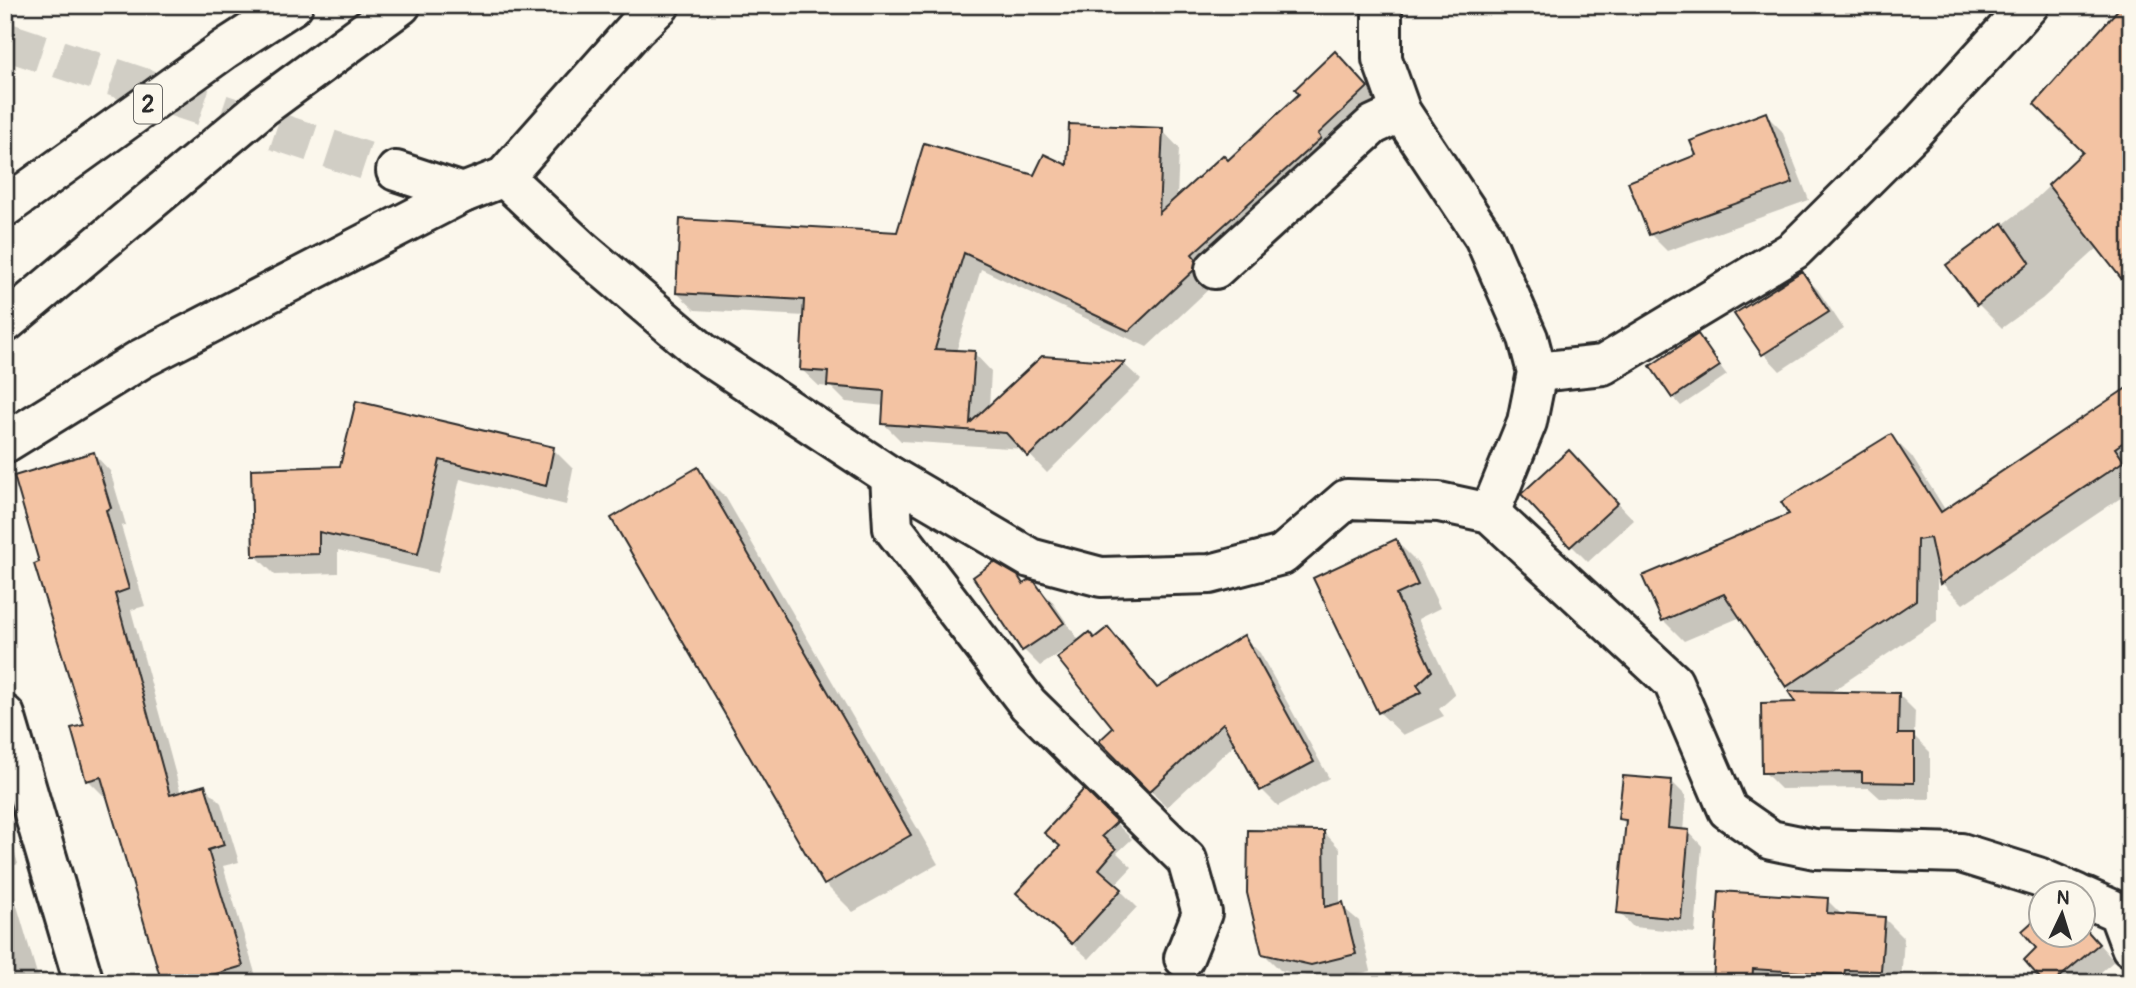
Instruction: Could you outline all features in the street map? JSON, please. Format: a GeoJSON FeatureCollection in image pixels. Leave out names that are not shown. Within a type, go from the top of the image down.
{"type":"FeatureCollection","features":[{"type":"Feature","properties":{"kind":"main road","name":"2"},"geometry":{"type":"LineString","coordinates":[[5,207],[225,49],[293,5]]}},
{"type":"Feature","properties":{"kind":"main road"},"geometry":{"type":"LineString","coordinates":[[5,323],[264,106],[401,5]]}},
{"type":"Feature","properties":{"kind":"main road"},"geometry":{"type":"LineString","coordinates":[[5,443],[141,359],[463,193],[504,177],[635,29],[660,5]]}},
{"type":"Feature","properties":{"kind":"main road"},"geometry":{"type":"LineString","coordinates":[[1382,5],[1382,59],[1401,112],[1484,237],[1528,338],[1537,372],[1527,422],[1490,513]]}},
{"type":"Feature","properties":{"kind":"main road"},"geometry":{"type":"LineString","coordinates":[[1537,372],[1603,365],[1794,250],[1914,131],[2029,5]]}},
{"type":"Feature","properties":{"kind":"main road"},"geometry":{"type":"LineString","coordinates":[[1214,269],[1373,125],[1401,112]]}},
{"type":"Feature","properties":{"kind":"main road"},"geometry":{"type":"LineString","coordinates":[[396,171],[463,193]]}},
{"type":"Feature","properties":{"kind":"main road"},"geometry":{"type":"LineString","coordinates":[[504,177],[583,251],[702,352],[890,476],[1030,558],[1101,577],[1210,574],[1282,555],[1347,499],[1438,502],[1490,513],[1673,682],[1728,810],[1771,840],[1815,849],[1961,853],[2045,880]]}},
{"type":"Feature","properties":{"kind":"main road"},"geometry":{"type":"LineString","coordinates":[[890,476],[893,528],[1028,704],[1187,860],[1202,913],[1184,958]]}},
{"type":"Feature","properties":{"kind":"main road"},"geometry":{"type":"LineString","coordinates":[[5,715],[84,983]]}},
{"type":"Feature","properties":{"kind":"main road"},"geometry":{"type":"LineString","coordinates":[[2098,903],[2118,912],[2131,947]]}},
{"type":"Feature","properties":{"kind":"building"},"geometry":{"type":"Polygon","coordinates":[[[2122,5],[2131,5],[2131,291],[2048,185],[2083,152],[2034,104],[2122,5]]]}},
{"type":"Feature","properties":{"kind":"building"},"geometry":{"type":"Polygon","coordinates":[[[1335,51],[1368,87],[1318,134],[1321,138],[1192,254],[1196,259],[1194,270],[1129,331],[964,253],[935,349],[975,351],[970,423],[1042,356],[1125,362],[1028,457],[1006,433],[882,424],[884,391],[827,386],[828,372],[800,370],[804,300],[676,293],[680,219],[897,232],[924,143],[1034,175],[1044,154],[1067,165],[1069,124],[1163,128],[1159,213],[1223,155],[1228,160],[1299,94],[1295,89],[1335,51]]]}},
{"type":"Feature","properties":{"kind":"building"},"geometry":{"type":"Polygon","coordinates":[[[1766,112],[1793,183],[1649,235],[1628,182],[1696,155],[1690,141],[1766,112]]]}},
{"type":"Feature","properties":{"kind":"building"},"geometry":{"type":"Polygon","coordinates":[[[2003,223],[2030,262],[1977,305],[1946,265],[2003,223]]]}},
{"type":"Feature","properties":{"kind":"building"},"geometry":{"type":"Polygon","coordinates":[[[1802,271],[1829,312],[1762,355],[1734,314],[1802,271]]]}},
{"type":"Feature","properties":{"kind":"building"},"geometry":{"type":"Polygon","coordinates":[[[1698,334],[1720,366],[1672,398],[1650,366],[1698,334]]]}},
{"type":"Feature","properties":{"kind":"building"},"geometry":{"type":"Polygon","coordinates":[[[2131,385],[2131,437],[2115,448],[2124,461],[1940,584],[1930,538],[1917,540],[1916,600],[1786,687],[1724,594],[1662,621],[1642,576],[1789,514],[1781,502],[1891,434],[1941,512],[2131,385]]]}},
{"type":"Feature","properties":{"kind":"building"},"geometry":{"type":"Polygon","coordinates":[[[356,401],[554,447],[546,486],[440,460],[418,554],[319,532],[319,554],[253,556],[251,469],[340,466],[356,401]]]}},
{"type":"Feature","properties":{"kind":"building"},"geometry":{"type":"Polygon","coordinates":[[[1569,450],[1618,503],[1570,547],[1521,494],[1569,450]]]}},
{"type":"Feature","properties":{"kind":"building"},"geometry":{"type":"Polygon","coordinates":[[[94,452],[111,508],[106,510],[129,589],[115,594],[170,795],[205,785],[224,845],[208,850],[243,966],[185,983],[162,983],[101,777],[86,781],[71,728],[84,725],[34,564],[39,562],[14,476],[94,452]]]}},
{"type":"Feature","properties":{"kind":"building"},"geometry":{"type":"Polygon","coordinates":[[[698,467],[911,835],[824,885],[611,518],[698,467]]]}},
{"type":"Feature","properties":{"kind":"building"},"geometry":{"type":"Polygon","coordinates":[[[1396,539],[1418,585],[1396,595],[1432,671],[1417,685],[1422,692],[1378,713],[1313,578],[1396,539]]]}},
{"type":"Feature","properties":{"kind":"building"},"geometry":{"type":"Polygon","coordinates":[[[994,562],[1018,576],[1023,584],[1029,580],[1035,582],[1064,623],[1022,651],[973,577],[994,562]]]}},
{"type":"Feature","properties":{"kind":"building"},"geometry":{"type":"Polygon","coordinates":[[[1108,627],[1157,688],[1244,635],[1314,762],[1260,791],[1223,723],[1149,792],[1099,741],[1113,728],[1057,658],[1089,632],[1094,638],[1108,627]]]}},
{"type":"Feature","properties":{"kind":"building"},"geometry":{"type":"Polygon","coordinates":[[[1788,691],[1899,693],[1898,734],[1914,734],[1914,783],[1862,782],[1862,772],[1762,773],[1761,703],[1795,702],[1788,691]]]}},
{"type":"Feature","properties":{"kind":"building"},"geometry":{"type":"Polygon","coordinates":[[[1623,776],[1672,780],[1668,828],[1689,830],[1681,919],[1617,913],[1626,820],[1618,819],[1623,776]]]}},
{"type":"Feature","properties":{"kind":"building"},"geometry":{"type":"Polygon","coordinates":[[[1084,789],[1117,822],[1102,836],[1116,849],[1099,869],[1122,889],[1072,944],[1016,893],[1060,846],[1044,833],[1084,789]]]}},
{"type":"Feature","properties":{"kind":"building"},"geometry":{"type":"Polygon","coordinates":[[[1248,830],[1324,831],[1325,907],[1343,902],[1356,954],[1311,965],[1262,954],[1247,893],[1248,830]]]}},
{"type":"Feature","properties":{"kind":"building"},"geometry":{"type":"Polygon","coordinates":[[[1719,891],[1828,898],[1827,913],[1885,917],[1881,971],[1845,970],[1844,975],[1753,969],[1752,983],[1713,981],[1719,891]]]}},
{"type":"Feature","properties":{"kind":"building"},"geometry":{"type":"Polygon","coordinates":[[[2028,926],[2028,938],[2022,931],[2028,926]]]}},
{"type":"Feature","properties":{"kind":"building"},"geometry":{"type":"Polygon","coordinates":[[[2034,950],[2092,950],[2053,983],[2044,983],[2024,960],[2034,950]]]}},
{"type":"Feature","properties":{"kind":"tunnel"},"geometry":{"type":"LineString","coordinates":[[5,41],[396,171]]}}]}
